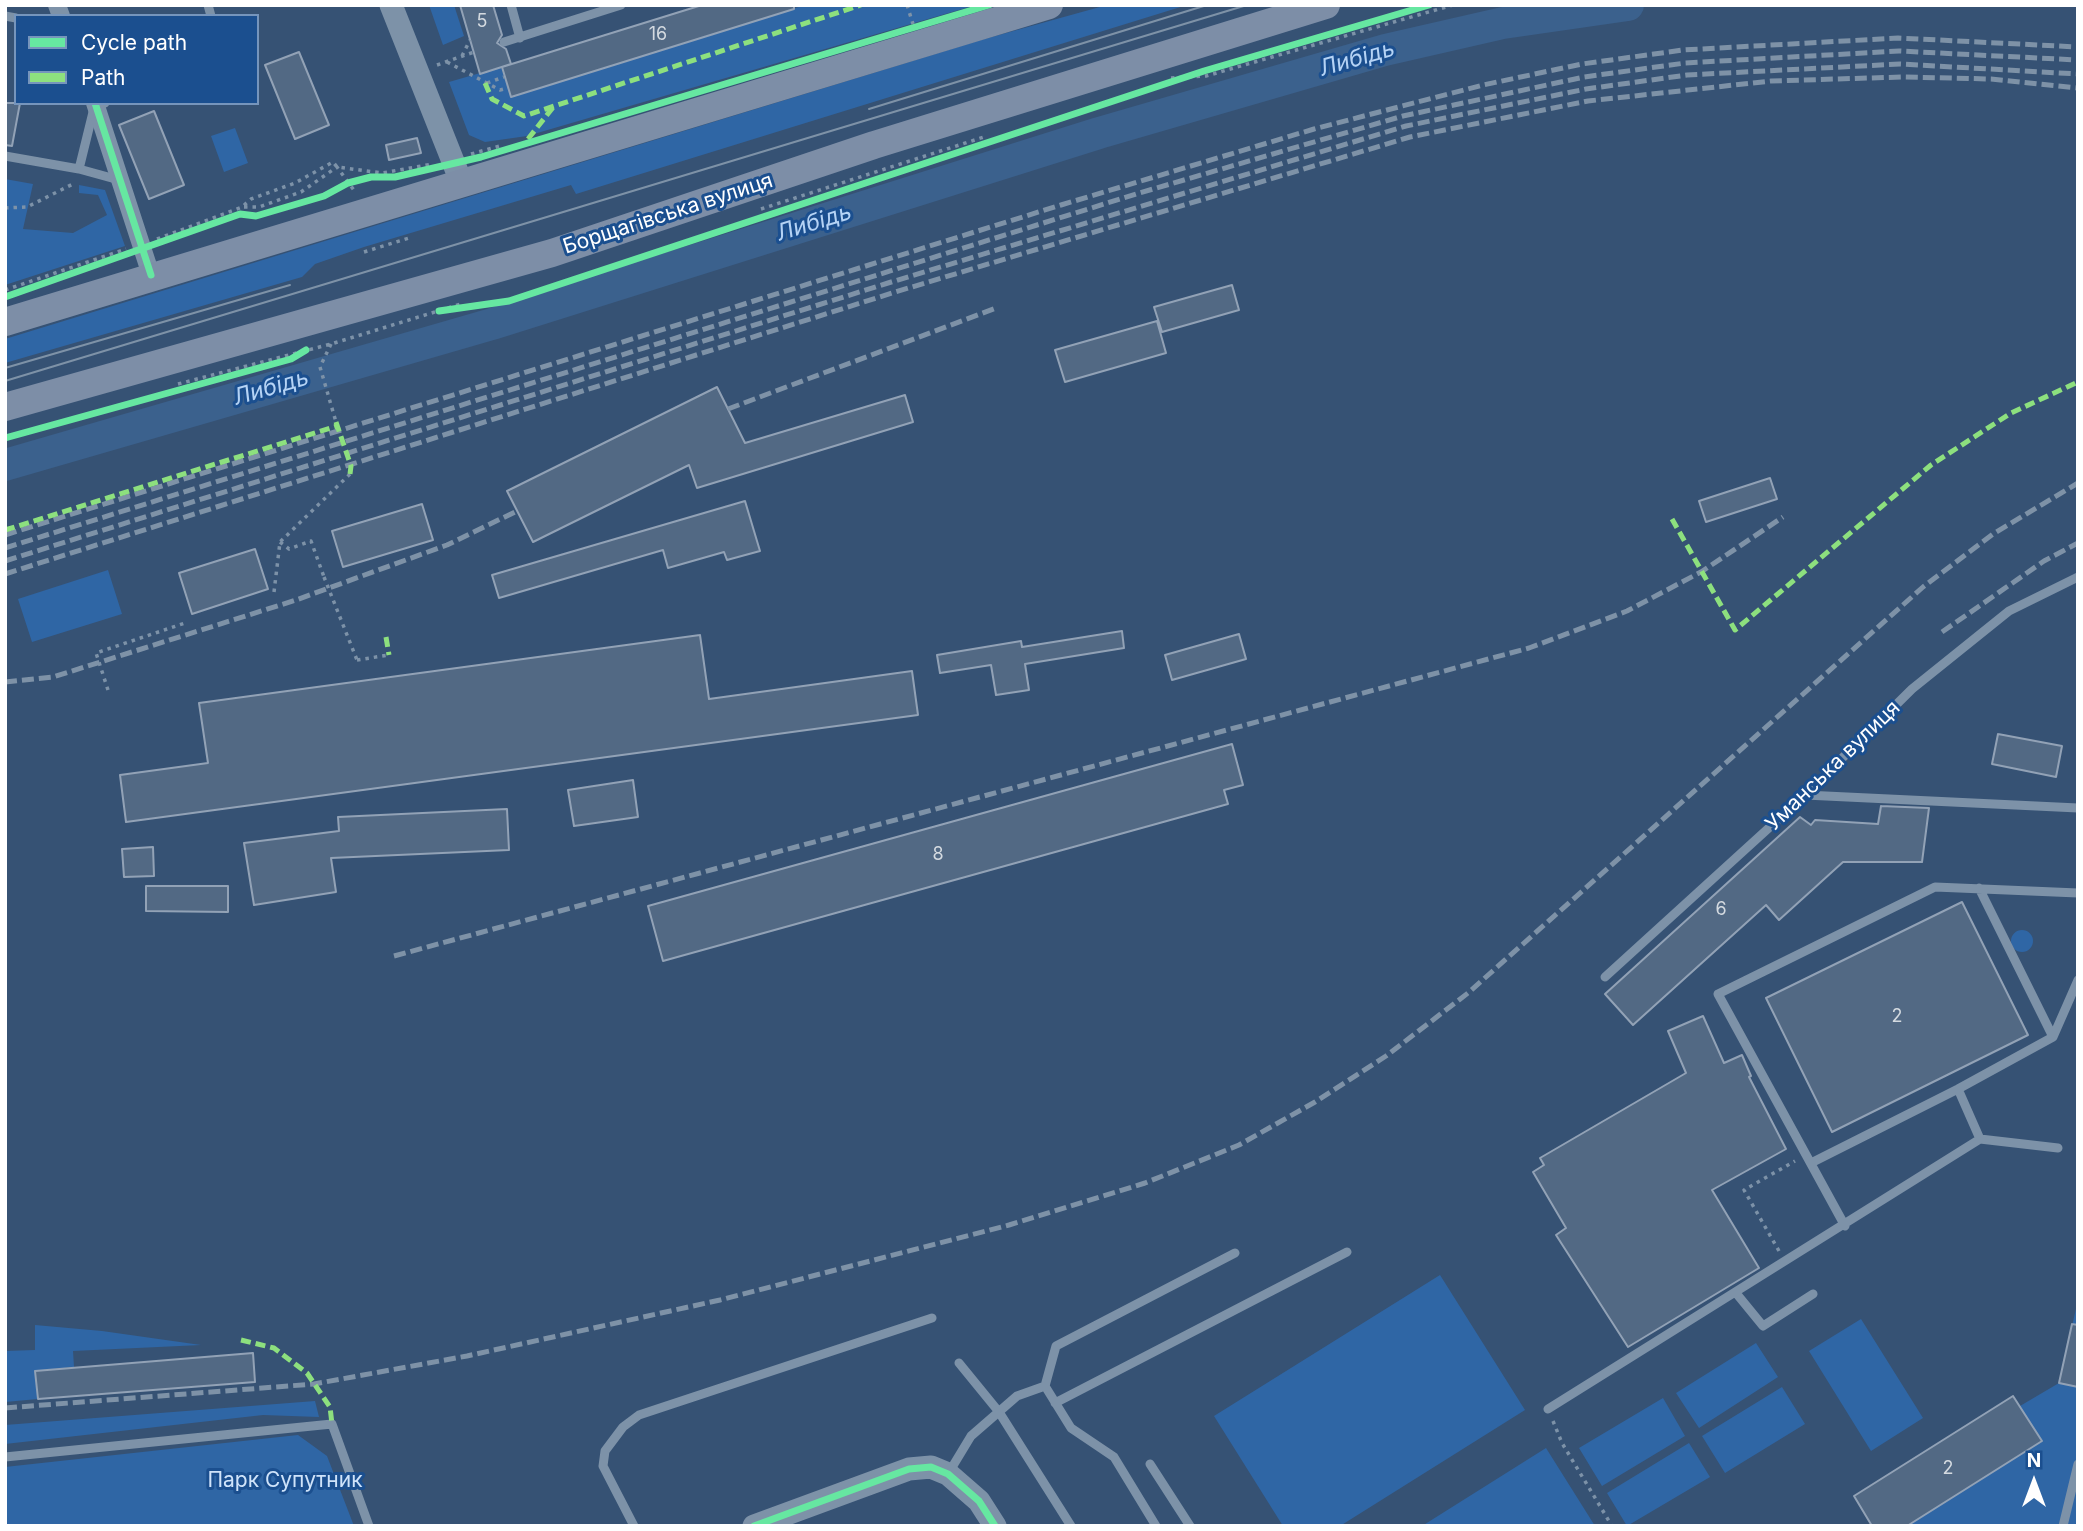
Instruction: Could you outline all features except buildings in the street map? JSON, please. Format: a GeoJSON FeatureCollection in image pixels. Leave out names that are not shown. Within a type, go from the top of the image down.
{"type":"FeatureCollection","features":[{"type":"Feature","properties":{"kind":"main road"},"geometry":{"type":"LineString","coordinates":[[5,322],[140,252],[457,169],[1049,5]]}},
{"type":"Feature","properties":{"kind":"main road","name":"Борщагівська вулиця"},"geometry":{"type":"LineString","coordinates":[[5,407],[552,253],[874,145],[1326,5]]}},
{"type":"Feature","properties":{"kind":"street"},"geometry":{"type":"LineString","coordinates":[[391,5],[457,169]]}},
{"type":"Feature","properties":{"kind":"street"},"geometry":{"type":"LineString","coordinates":[[96,105],[140,252]]}},
{"type":"Feature","properties":{"kind":"street"},"geometry":{"type":"LineString","coordinates":[[754,1526],[909,1469],[931,1467],[948,1474],[979,1502],[995,1526]]}},
{"type":"Feature","properties":{"kind":"lane"},"geometry":{"type":"LineString","coordinates":[[511,5],[520,37]]}},
{"type":"Feature","properties":{"kind":"lane"},"geometry":{"type":"LineString","coordinates":[[504,43],[621,5]]}},
{"type":"Feature","properties":{"kind":"lane"},"geometry":{"type":"LineString","coordinates":[[79,169],[95,105]]}},
{"type":"Feature","properties":{"kind":"lane"},"geometry":{"type":"LineString","coordinates":[[5,156],[79,169],[119,180]]}},
{"type":"Feature","properties":{"kind":"lane","name":"Уманська вулиця"},"geometry":{"type":"LineString","coordinates":[[1605,977],[1805,794],[1912,689],[2009,611],[2078,577]]}},
{"type":"Feature","properties":{"kind":"lane"},"geometry":{"type":"LineString","coordinates":[[1805,794],[2078,808]]}},
{"type":"Feature","properties":{"kind":"lane"},"geometry":{"type":"LineString","coordinates":[[1845,1226],[1718,993],[1936,887],[2078,893]]}},
{"type":"Feature","properties":{"kind":"lane"},"geometry":{"type":"LineString","coordinates":[[1979,888],[2053,1037]]}},
{"type":"Feature","properties":{"kind":"lane"},"geometry":{"type":"LineString","coordinates":[[1808,1159],[1958,1089],[2053,1037],[2078,980]]}},
{"type":"Feature","properties":{"kind":"lane"},"geometry":{"type":"LineString","coordinates":[[1958,1089],[1980,1139]]}},
{"type":"Feature","properties":{"kind":"lane"},"geometry":{"type":"LineString","coordinates":[[1549,1409],[1980,1139],[2058,1148]]}},
{"type":"Feature","properties":{"kind":"lane"},"geometry":{"type":"LineString","coordinates":[[1055,1403],[1347,1252]]}},
{"type":"Feature","properties":{"kind":"lane"},"geometry":{"type":"LineString","coordinates":[[1156,1526],[1114,1457],[1070,1428],[1045,1386],[1056,1346],[1235,1253]]}},
{"type":"Feature","properties":{"kind":"lane"},"geometry":{"type":"LineString","coordinates":[[1736,1293],[1763,1326],[1813,1294]]}},
{"type":"Feature","properties":{"kind":"lane"},"geometry":{"type":"LineString","coordinates":[[634,1526],[603,1466],[609,1445],[623,1427],[639,1415],[932,1318]]}},
{"type":"Feature","properties":{"kind":"lane"},"geometry":{"type":"LineString","coordinates":[[959,1363],[999,1412],[1071,1526]]}},
{"type":"Feature","properties":{"kind":"lane"},"geometry":{"type":"LineString","coordinates":[[948,1474],[971,1436],[1017,1396],[1045,1386]]}},
{"type":"Feature","properties":{"kind":"lane"},"geometry":{"type":"LineString","coordinates":[[5,1457],[332,1424],[369,1526]]}},
{"type":"Feature","properties":{"kind":"lane"},"geometry":{"type":"LineString","coordinates":[[1150,1464],[1189,1526]]}},
{"type":"Feature","properties":{"kind":"lane"},"geometry":{"type":"LineString","coordinates":[[2063,1526],[2078,1464]]}},
{"type":"Feature","properties":{"kind":"path"},"geometry":{"type":"LineString","coordinates":[[907,5],[913,26]]}},
{"type":"Feature","properties":{"kind":"path"},"geometry":{"type":"LineString","coordinates":[[1167,81],[1429,5]]}},
{"type":"Feature","properties":{"kind":"path"},"geometry":{"type":"LineString","coordinates":[[1185,77],[1206,76],[1453,5]]}},
{"type":"Feature","properties":{"kind":"path"},"geometry":{"type":"LineString","coordinates":[[462,56],[470,40]]}},
{"type":"Feature","properties":{"kind":"path"},"geometry":{"type":"LineString","coordinates":[[435,65],[474,52]]}},
{"type":"Feature","properties":{"kind":"path"},"geometry":{"type":"LineString","coordinates":[[447,62],[500,90],[508,88]]}},
{"type":"Feature","properties":{"kind":"path"},"geometry":{"type":"LineString","coordinates":[[485,83],[505,76]]}},
{"type":"Feature","properties":{"kind":"path"},"geometry":{"type":"LineString","coordinates":[[758,210],[995,133]]}},
{"type":"Feature","properties":{"kind":"path"},"geometry":{"type":"LineString","coordinates":[[757,219],[1002,138]]}},
{"type":"Feature","properties":{"kind":"path"},"geometry":{"type":"LineString","coordinates":[[336,189],[371,177],[395,177],[457,169],[506,147]]}},
{"type":"Feature","properties":{"kind":"path"},"geometry":{"type":"LineString","coordinates":[[5,290],[128,248],[140,252],[242,207],[251,200],[295,183],[333,162],[356,193]]}},
{"type":"Feature","properties":{"kind":"path"},"geometry":{"type":"LineString","coordinates":[[242,207],[259,206],[301,192],[337,167],[383,173],[457,169]]}},
{"type":"Feature","properties":{"kind":"path"},"geometry":{"type":"LineString","coordinates":[[5,208],[27,207],[79,181]]}},
{"type":"Feature","properties":{"kind":"path"},"geometry":{"type":"LineString","coordinates":[[5,297],[140,252],[240,214],[256,216],[310,200]]}},
{"type":"Feature","properties":{"kind":"path"},"geometry":{"type":"LineString","coordinates":[[364,252],[410,238]]}},
{"type":"Feature","properties":{"kind":"path"},"geometry":{"type":"LineString","coordinates":[[171,392],[291,359],[316,345],[331,344],[468,302]]}},
{"type":"Feature","properties":{"kind":"path"},"geometry":{"type":"LineString","coordinates":[[439,311],[477,306]]}},
{"type":"Feature","properties":{"kind":"path"},"geometry":{"type":"LineString","coordinates":[[331,344],[320,367],[336,422]]}},
{"type":"Feature","properties":{"kind":"path"},"geometry":{"type":"LineString","coordinates":[[274,592],[280,542],[350,474]]}},
{"type":"Feature","properties":{"kind":"path"},"geometry":{"type":"LineString","coordinates":[[280,542],[289,549],[312,541],[357,660],[389,655]]}},
{"type":"Feature","properties":{"kind":"path"},"geometry":{"type":"LineString","coordinates":[[108,690],[96,653],[185,623]]}},
{"type":"Feature","properties":{"kind":"path"},"geometry":{"type":"LineString","coordinates":[[1785,1263],[1744,1190],[1808,1159]]}},
{"type":"Feature","properties":{"kind":"path"},"geometry":{"type":"LineString","coordinates":[[1549,1409],[1562,1443],[1612,1526]]}},
{"type":"Feature","properties":{"kind":"green space"},"geometry":{"type":"Polygon","coordinates":[[[429,5],[454,5],[464,36],[443,45],[429,5]]]}},
{"type":"Feature","properties":{"kind":"green space"},"geometry":{"type":"Polygon","coordinates":[[[805,5],[976,5],[527,136],[485,142],[469,135],[449,82],[501,67],[511,97],[805,5]]]}},
{"type":"Feature","properties":{"kind":"green space"},"geometry":{"type":"Polygon","coordinates":[[[1107,5],[1187,5],[576,194],[571,185],[364,247],[315,264],[302,277],[5,363],[5,339],[981,40],[1107,5]]]}},
{"type":"Feature","properties":{"kind":"green space"},"geometry":{"type":"Polygon","coordinates":[[[235,128],[248,163],[224,172],[211,136],[235,128]]]}},
{"type":"Feature","properties":{"kind":"green space"},"geometry":{"type":"Polygon","coordinates":[[[5,179],[33,184],[23,229],[73,233],[107,215],[98,195],[79,193],[79,185],[105,190],[125,246],[5,285],[5,179]]]}},
{"type":"Feature","properties":{"kind":"green space"},"geometry":{"type":"Polygon","coordinates":[[[108,570],[122,614],[32,642],[18,599],[108,570]]]}},
{"type":"Feature","properties":{"kind":"green space"},"geometry":{"type":"Polygon","coordinates":[[[2022,930],[2030,933],[2033,941],[2030,949],[2022,952],[2014,949],[2011,941],[2014,933],[2022,930]]]}},
{"type":"Feature","properties":{"kind":"green space"},"geometry":{"type":"Polygon","coordinates":[[[1440,1275],[1525,1410],[1340,1526],[1283,1526],[1214,1416],[1440,1275]]]}},
{"type":"Feature","properties":{"kind":"green space"},"geometry":{"type":"Polygon","coordinates":[[[2078,1300],[2078,1526],[1872,1526],[1854,1496],[2013,1396],[2020,1406],[2059,1383],[2078,1300]]]}},
{"type":"Feature","properties":{"kind":"green space"},"geometry":{"type":"Polygon","coordinates":[[[1861,1319],[1923,1418],[1871,1451],[1809,1351],[1861,1319]]]}},
{"type":"Feature","properties":{"kind":"green space"},"geometry":{"type":"Polygon","coordinates":[[[35,1325],[201,1345],[73,1351],[74,1367],[35,1371],[38,1399],[5,1402],[5,1351],[35,1350],[35,1325]]]}},
{"type":"Feature","properties":{"kind":"green space"},"geometry":{"type":"Polygon","coordinates":[[[1756,1343],[1778,1377],[1699,1428],[1676,1393],[1756,1343]]]}},
{"type":"Feature","properties":{"kind":"green space"},"geometry":{"type":"Polygon","coordinates":[[[1782,1387],[1805,1424],[1725,1473],[1702,1436],[1782,1387]]]}},
{"type":"Feature","properties":{"kind":"green space"},"geometry":{"type":"Polygon","coordinates":[[[1663,1398],[1685,1436],[1602,1486],[1579,1448],[1663,1398]]]}},
{"type":"Feature","properties":{"kind":"green space"},"geometry":{"type":"Polygon","coordinates":[[[315,1401],[319,1417],[263,1415],[5,1444],[5,1425],[315,1401]]]}},
{"type":"Feature","properties":{"kind":"green space","name":"Парк Супутник"},"geometry":{"type":"Polygon","coordinates":[[[298,1435],[327,1456],[354,1526],[5,1526],[5,1467],[298,1435]]]}},
{"type":"Feature","properties":{"kind":"green space"},"geometry":{"type":"Polygon","coordinates":[[[1689,1443],[1710,1477],[1627,1526],[1607,1493],[1689,1443]]]}},
{"type":"Feature","properties":{"kind":"green space"},"geometry":{"type":"Polygon","coordinates":[[[1546,1448],[1595,1526],[1422,1526],[1546,1448]]]}},
{"type":"Feature","properties":{"kind":"waterway","name":"Либідь"},"geometry":{"type":"LineString","coordinates":[[5,465],[492,324],[1099,133],[1385,50],[1503,23],[1628,5]]}},
{"type":"Feature","properties":{"kind":"tram line"},"geometry":{"type":"LineString","coordinates":[[869,109],[1207,5]]}},
{"type":"Feature","properties":{"kind":"tram line"},"geometry":{"type":"LineString","coordinates":[[5,381],[1247,5]]}},
{"type":"Feature","properties":{"kind":"tram line"},"geometry":{"type":"LineString","coordinates":[[5,368],[290,285]]}},
{"type":"Feature","properties":{"kind":"railway"},"geometry":{"type":"LineString","coordinates":[[5,535],[1061,205],[1314,129],[1483,85],[1582,64],[1683,50],[1898,38],[2078,47]]}},
{"type":"Feature","properties":{"kind":"railway"},"geometry":{"type":"LineString","coordinates":[[5,548],[1136,194],[1403,116],[1584,77],[1685,63],[1899,51],[2078,60]]}},
{"type":"Feature","properties":{"kind":"railway"},"geometry":{"type":"LineString","coordinates":[[5,561],[888,283],[1406,126],[1586,89],[1687,75],[1900,64],[2078,74]]}},
{"type":"Feature","properties":{"kind":"railway"},"geometry":{"type":"LineString","coordinates":[[5,574],[892,293],[1410,137],[1588,101],[1771,81],[1902,77],[1991,79],[2078,88]]}},
{"type":"Feature","properties":{"kind":"railway"},"geometry":{"type":"LineString","coordinates":[[728,409],[996,308]]}},
{"type":"Feature","properties":{"kind":"railway"},"geometry":{"type":"LineString","coordinates":[[5,1408],[314,1384],[467,1356],[720,1300],[1009,1225],[1145,1183],[1239,1145],[1315,1102],[1386,1056],[1468,993],[1923,587],[1993,534],[2078,483]]}},
{"type":"Feature","properties":{"kind":"railway"},"geometry":{"type":"LineString","coordinates":[[5,682],[53,677],[296,600],[447,545],[517,511]]}},
{"type":"Feature","properties":{"kind":"railway"},"geometry":{"type":"LineString","coordinates":[[394,956],[1529,648],[1627,611],[1701,572],[1783,517]]}},
{"type":"Feature","properties":{"kind":"railway"},"geometry":{"type":"LineString","coordinates":[[1942,632],[2044,561],[2078,543]]}},
{"type":"Feature","properties":{"kind":"marked path"},"geometry":{"type":"LineString","coordinates":[[485,83],[492,99],[524,116],[861,5]]}},
{"type":"Feature","properties":{"kind":"marked path"},"geometry":{"type":"LineString","coordinates":[[528,139],[554,106]]}},
{"type":"Feature","properties":{"kind":"marked path"},"geometry":{"type":"LineString","coordinates":[[1672,519],[1735,630],[1931,465],[2011,413],[2078,382]]}},
{"type":"Feature","properties":{"kind":"marked path"},"geometry":{"type":"LineString","coordinates":[[336,422],[351,466],[350,474]]}},
{"type":"Feature","properties":{"kind":"marked path"},"geometry":{"type":"LineString","coordinates":[[5,530],[337,426]]}},
{"type":"Feature","properties":{"kind":"marked path"},"geometry":{"type":"LineString","coordinates":[[386,637],[389,655]]}},
{"type":"Feature","properties":{"kind":"marked path"},"geometry":{"type":"LineString","coordinates":[[241,1340],[274,1348],[307,1373],[330,1407],[332,1424]]}},
{"type":"Feature","properties":{"kind":"cycle path"},"geometry":{"type":"LineString","coordinates":[[5,297],[240,214],[256,216],[324,196],[348,183],[371,177],[395,177],[481,157],[989,5]]}},
{"type":"Feature","properties":{"kind":"cycle path"},"geometry":{"type":"LineString","coordinates":[[439,311],[509,301],[1204,71],[1429,5]]}},
{"type":"Feature","properties":{"kind":"cycle path"},"geometry":{"type":"LineString","coordinates":[[96,105],[151,275]]}},
{"type":"Feature","properties":{"kind":"cycle path"},"geometry":{"type":"LineString","coordinates":[[5,438],[291,359],[306,350]]}},
{"type":"Feature","properties":{"kind":"cycle path"},"geometry":{"type":"LineString","coordinates":[[754,1526],[909,1469],[931,1467],[948,1474],[979,1501],[995,1526]]}}]}
